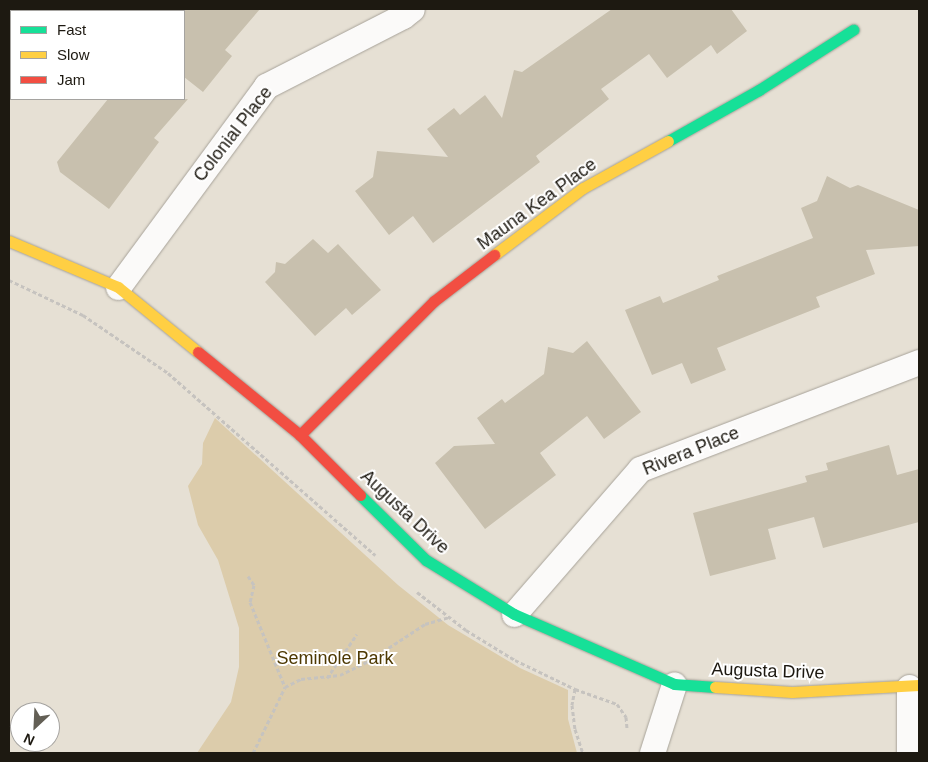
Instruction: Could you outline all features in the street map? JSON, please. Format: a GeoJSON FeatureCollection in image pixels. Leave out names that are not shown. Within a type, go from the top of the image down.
{"type":"FeatureCollection","features":[{"type":"Feature","properties":{"kind":"street","name":"Colonial Place"},"geometry":{"type":"LineString","coordinates":[[118,287],[266,86],[403,16],[412,9]]}},
{"type":"Feature","properties":{"kind":"street","name":"Mauna Kea Place"},"geometry":{"type":"LineString","coordinates":[[300,435],[434,301],[583,188],[758,90],[853,30]]}},
{"type":"Feature","properties":{"kind":"street","name":"Augusta Drive"},"geometry":{"type":"LineString","coordinates":[[9,240],[118,287],[300,435],[426,560],[514,614],[674,684],[792,692],[914,686]]}},
{"type":"Feature","properties":{"kind":"street","name":"Rivera Place"},"geometry":{"type":"LineString","coordinates":[[514,614],[640,469],[919,362]]}},
{"type":"Feature","properties":{"kind":"street"},"geometry":{"type":"LineString","coordinates":[[652,753],[674,684]]}},
{"type":"Feature","properties":{"kind":"street"},"geometry":{"type":"LineString","coordinates":[[909,753],[914,686]]}},
{"type":"Feature","properties":{"kind":"path"},"geometry":{"type":"LineString","coordinates":[[9,280],[83,315],[168,372],[380,559]]}},
{"type":"Feature","properties":{"kind":"path"},"geometry":{"type":"LineString","coordinates":[[248,576],[254,585],[250,602],[285,687]]}},
{"type":"Feature","properties":{"kind":"path"},"geometry":{"type":"LineString","coordinates":[[416,591],[449,617],[515,660],[575,689],[617,704],[626,717],[628,733]]}},
{"type":"Feature","properties":{"kind":"path"},"geometry":{"type":"LineString","coordinates":[[253,753],[285,687],[301,679],[326,679],[367,662],[425,624],[449,617]]}},
{"type":"Feature","properties":{"kind":"path"},"geometry":{"type":"LineString","coordinates":[[326,679],[356,634]]}},
{"type":"Feature","properties":{"kind":"path"},"geometry":{"type":"LineString","coordinates":[[575,689],[572,706],[575,729],[583,753]]}},
{"type":"Feature","properties":{"kind":"green space","name":"Seminole Park"},"geometry":{"type":"Polygon","coordinates":[[[215,418],[398,585],[448,625],[520,668],[568,690],[568,719],[577,753],[197,753],[231,702],[239,667],[239,628],[218,560],[198,525],[188,486],[202,464],[203,443],[215,418]]]}},
{"type":"Feature","properties":{"kind":"building"},"geometry":{"type":"Polygon","coordinates":[[[260,9],[225,50],[232,56],[203,92],[185,78],[184,10],[260,9]]]}},
{"type":"Feature","properties":{"kind":"building"},"geometry":{"type":"Polygon","coordinates":[[[612,9],[731,9],[747,31],[717,54],[711,45],[667,78],[649,54],[601,89],[609,99],[536,156],[540,162],[433,243],[413,216],[389,235],[355,191],[373,177],[377,151],[448,157],[427,129],[454,108],[460,115],[485,95],[502,118],[514,70],[522,72],[612,9]]]}},
{"type":"Feature","properties":{"kind":"building"},"geometry":{"type":"Polygon","coordinates":[[[188,99],[154,138],[159,142],[109,209],[60,172],[57,162],[107,100],[188,99]]]}},
{"type":"Feature","properties":{"kind":"building"},"geometry":{"type":"Polygon","coordinates":[[[827,176],[850,188],[858,185],[919,210],[919,246],[866,250],[875,274],[816,297],[820,307],[717,348],[726,370],[691,384],[682,363],[652,375],[625,310],[660,296],[663,303],[719,280],[717,276],[813,238],[801,208],[817,201],[827,176]]]}},
{"type":"Feature","properties":{"kind":"building"},"geometry":{"type":"Polygon","coordinates":[[[313,239],[328,253],[338,244],[381,290],[352,315],[346,308],[315,336],[265,282],[275,272],[276,262],[285,264],[313,239]]]}},
{"type":"Feature","properties":{"kind":"building"},"geometry":{"type":"Polygon","coordinates":[[[587,341],[641,412],[604,439],[587,416],[540,453],[556,475],[485,529],[435,463],[454,446],[495,444],[477,418],[502,399],[505,403],[544,374],[548,347],[573,353],[587,341]]]}},
{"type":"Feature","properties":{"kind":"building"},"geometry":{"type":"Polygon","coordinates":[[[889,445],[897,475],[919,469],[919,522],[823,548],[814,517],[768,529],[776,559],[710,576],[693,513],[807,482],[805,476],[828,470],[826,463],[889,445]]]}},
{"type":"Feature","properties":{"kind":"traffic: fast"},"geometry":{"type":"LineString","coordinates":[[668,141],[759,90],[853,30]]}},
{"type":"Feature","properties":{"kind":"traffic: fast"},"geometry":{"type":"LineString","coordinates":[[360,495],[426,560],[514,614],[674,684],[715,687]]}},
{"type":"Feature","properties":{"kind":"traffic: slow"},"geometry":{"type":"LineString","coordinates":[[494,255],[583,188],[668,141]]}},
{"type":"Feature","properties":{"kind":"traffic: slow"},"geometry":{"type":"LineString","coordinates":[[9,241],[118,287],[198,352]]}},
{"type":"Feature","properties":{"kind":"traffic: slow"},"geometry":{"type":"LineString","coordinates":[[715,687],[792,692],[919,685]]}},
{"type":"Feature","properties":{"kind":"traffic: jam"},"geometry":{"type":"LineString","coordinates":[[300,435],[434,301],[494,255]]}},
{"type":"Feature","properties":{"kind":"traffic: jam"},"geometry":{"type":"LineString","coordinates":[[198,352],[300,435],[360,495]]}}]}
